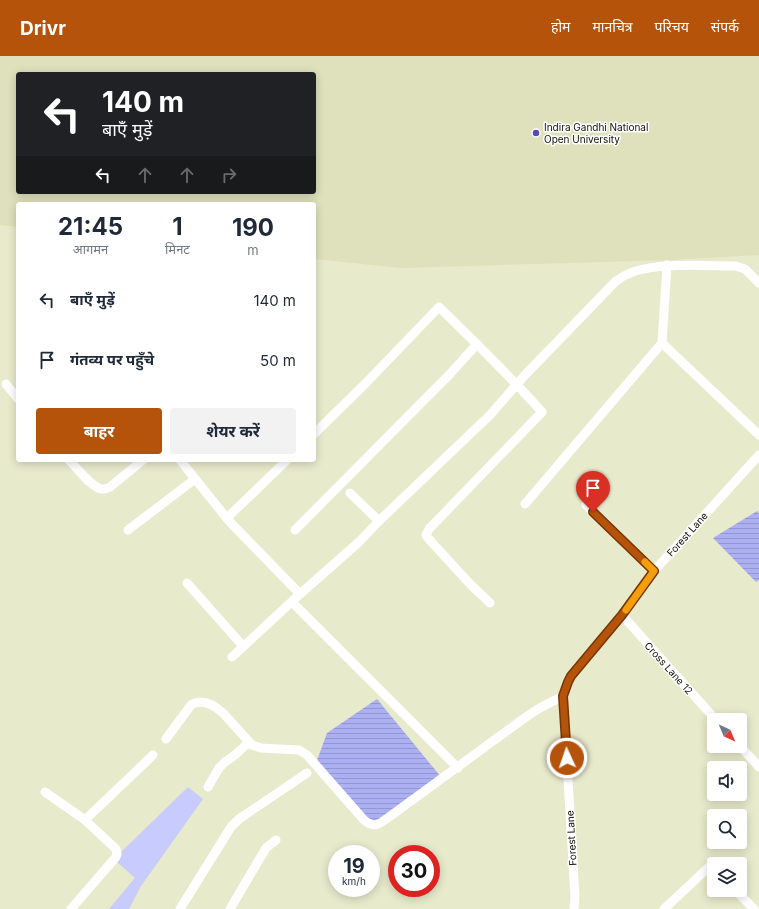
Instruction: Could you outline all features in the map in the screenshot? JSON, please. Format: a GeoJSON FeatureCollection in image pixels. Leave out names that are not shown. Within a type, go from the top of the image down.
{"type":"FeatureCollection","features":[{"type":"Feature","properties":{"kind":"street"},"geometry":{"type":"LineString","coordinates":[[232,657],[359,542],[490,415],[517,384],[616,281],[631,272],[644,268],[667,265],[735,266],[744,269],[759,283]]}},
{"type":"Feature","properties":{"kind":"street"},"geometry":{"type":"LineString","coordinates":[[525,504],[662,343],[667,265]]}},
{"type":"Feature","properties":{"kind":"street"},"geometry":{"type":"LineString","coordinates":[[316,432],[366,383],[439,307],[477,344],[517,384],[542,412],[429,529],[426,535],[470,584],[490,603]]}},
{"type":"Feature","properties":{"kind":"street"},"geometry":{"type":"LineString","coordinates":[[662,343],[759,435]]}},
{"type":"Feature","properties":{"kind":"street"},"geometry":{"type":"LineString","coordinates":[[295,530],[449,375],[477,344]]}},
{"type":"Feature","properties":{"kind":"street"},"geometry":{"type":"LineString","coordinates":[[6,384],[16,396]]}},
{"type":"Feature","properties":{"kind":"street","name":"Forest Lane"},"geometry":{"type":"LineString","coordinates":[[574,909],[574,880],[563,696],[568,682],[571,676],[622,615],[654,571],[759,454]]}},
{"type":"Feature","properties":{"kind":"street"},"geometry":{"type":"LineString","coordinates":[[71,462],[90,482],[101,489],[110,486],[140,462]]}},
{"type":"Feature","properties":{"kind":"street"},"geometry":{"type":"LineString","coordinates":[[182,462],[227,518],[300,594]]}},
{"type":"Feature","properties":{"kind":"street"},"geometry":{"type":"LineString","coordinates":[[227,518],[285,462]]}},
{"type":"Feature","properties":{"kind":"street"},"geometry":{"type":"LineString","coordinates":[[128,530],[195,479]]}},
{"type":"Feature","properties":{"kind":"street"},"geometry":{"type":"LineString","coordinates":[[350,493],[379,522]]}},
{"type":"Feature","properties":{"kind":"street"},"geometry":{"type":"LineString","coordinates":[[586,505],[654,571]]}},
{"type":"Feature","properties":{"kind":"street"},"geometry":{"type":"LineString","coordinates":[[187,583],[243,646]]}},
{"type":"Feature","properties":{"kind":"street"},"geometry":{"type":"LineString","coordinates":[[292,602],[458,768]]}},
{"type":"Feature","properties":{"kind":"street","name":"Cross Lane 12"},"geometry":{"type":"LineString","coordinates":[[622,615],[710,713]]}},
{"type":"Feature","properties":{"kind":"street"},"geometry":{"type":"LineString","coordinates":[[166,739],[191,705],[196,702],[210,704],[218,708],[252,745],[261,748],[299,750],[303,752],[364,820],[373,826],[389,817],[458,768],[526,717],[563,696]]}},
{"type":"Feature","properties":{"kind":"street"},"geometry":{"type":"LineString","coordinates":[[208,788],[219,768],[249,742]]}},
{"type":"Feature","properties":{"kind":"street"},"geometry":{"type":"LineString","coordinates":[[746,753],[759,767]]}},
{"type":"Feature","properties":{"kind":"street"},"geometry":{"type":"LineString","coordinates":[[85,820],[153,755]]}},
{"type":"Feature","properties":{"kind":"street"},"geometry":{"type":"LineString","coordinates":[[180,909],[235,823],[307,773]]}},
{"type":"Feature","properties":{"kind":"street"},"geometry":{"type":"LineString","coordinates":[[45,792],[85,820],[116,849],[116,857],[71,909]]}},
{"type":"Feature","properties":{"kind":"street"},"geometry":{"type":"LineString","coordinates":[[230,909],[266,848],[276,840]]}},
{"type":"Feature","properties":{"kind":"street"},"geometry":{"type":"LineString","coordinates":[[664,909],[707,869]]}},
{"type":"Feature","properties":{"kind":"street"},"geometry":{"type":"LineString","coordinates":[[742,897],[754,909]]}},
{"type":"Feature","properties":{"kind":"shaded area","name":"Indira Gandhi National Open University"},"geometry":{"type":"Polygon","coordinates":[[[0,56],[759,56],[759,255],[670,260],[401,268],[316,259],[316,202],[16,202],[16,227],[0,225],[0,56]]]}},
{"type":"Feature","properties":{"kind":"shaded area"},"geometry":{"type":"Polygon","coordinates":[[[757,511],[759,514],[759,580],[756,582],[713,538],[757,511]]]}},
{"type":"Feature","properties":{"kind":"shaded area"},"geometry":{"type":"Polygon","coordinates":[[[377,699],[441,777],[372,829],[315,766],[327,733],[377,699]]]}},
{"type":"Feature","properties":{"kind":"shaded area"},"geometry":{"type":"Polygon","coordinates":[[[188,787],[203,799],[141,886],[129,909],[109,909],[135,878],[117,862],[117,856],[188,787]]]}},
{"type":"Feature","properties":{"kind":"slow traffic"},"geometry":{"type":"LineString","coordinates":[[626,610],[654,571],[645,562]]}},
{"type":"Feature","properties":{"kind":"place","name":"Indira Gandhi National Open University"},"geometry":{"type":"Point","coordinates":[536,133]}},
{"type":"Feature","properties":{"kind":"route"},"geometry":{"type":"LineString","coordinates":[[567,758],[563,696],[568,682],[571,676],[622,615],[654,571],[593,512]]}}]}
